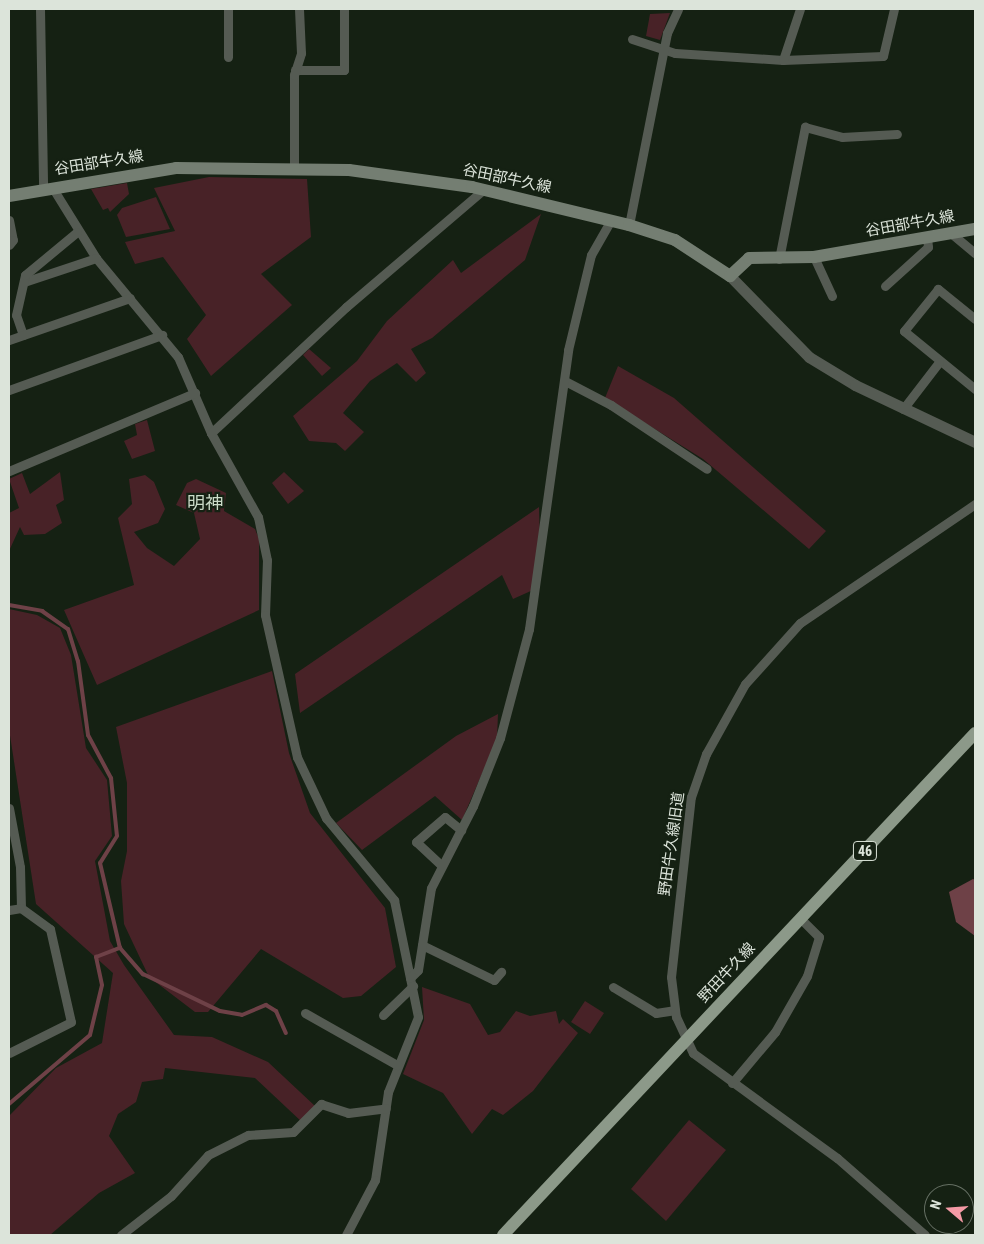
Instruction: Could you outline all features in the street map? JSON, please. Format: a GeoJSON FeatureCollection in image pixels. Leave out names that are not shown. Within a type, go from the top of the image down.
{"type":"FeatureCollection","features":[{"type":"Feature","properties":{"kind":"main road","name":"谷田部牛久線"},"geometry":{"type":"LineString","coordinates":[[9,196],[47,188],[176,168],[294,166],[483,190],[611,220],[675,240],[730,276],[749,258],[814,257],[975,229]]}},
{"type":"Feature","properties":{"kind":"main road","name":"野田牛久線"},"geometry":{"type":"LineString","coordinates":[[503,1235],[801,919],[860,863],[975,733]]}},
{"type":"Feature","properties":{"kind":"street"},"geometry":{"type":"LineString","coordinates":[[40,9],[47,188],[96,258],[162,335],[186,371],[211,434],[263,530],[267,560],[265,615],[297,757],[326,818],[394,900],[418,1017],[397,1065],[386,1108],[375,1180],[346,1235]]}},
{"type":"Feature","properties":{"kind":"street"},"geometry":{"type":"LineString","coordinates":[[228,9],[228,57]]}},
{"type":"Feature","properties":{"kind":"street"},"geometry":{"type":"LineString","coordinates":[[294,166],[295,70],[302,53],[300,9]]}},
{"type":"Feature","properties":{"kind":"street"},"geometry":{"type":"LineString","coordinates":[[295,70],[344,70],[344,9]]}},
{"type":"Feature","properties":{"kind":"street"},"geometry":{"type":"LineString","coordinates":[[629,225],[664,49],[678,9]]}},
{"type":"Feature","properties":{"kind":"street"},"geometry":{"type":"LineString","coordinates":[[783,60],[800,9]]}},
{"type":"Feature","properties":{"kind":"street"},"geometry":{"type":"LineString","coordinates":[[632,39],[664,49],[783,60],[883,56],[894,9]]}},
{"type":"Feature","properties":{"kind":"street"},"geometry":{"type":"LineString","coordinates":[[779,259],[805,127],[842,137],[897,134]]}},
{"type":"Feature","properties":{"kind":"street"},"geometry":{"type":"LineString","coordinates":[[211,434],[346,307],[430,240],[483,190]]}},
{"type":"Feature","properties":{"kind":"street"},"geometry":{"type":"LineString","coordinates":[[9,220],[13,240],[9,245]]}},
{"type":"Feature","properties":{"kind":"street"},"geometry":{"type":"LineString","coordinates":[[384,1014],[412,982],[418,970],[425,916],[441,865],[461,830],[500,738],[529,629],[543,546],[543,503],[565,381],[591,255],[611,220]]}},
{"type":"Feature","properties":{"kind":"street"},"geometry":{"type":"LineString","coordinates":[[23,335],[16,315],[25,275],[77,232]]}},
{"type":"Feature","properties":{"kind":"street"},"geometry":{"type":"LineString","coordinates":[[952,234],[975,253]]}},
{"type":"Feature","properties":{"kind":"street"},"geometry":{"type":"LineString","coordinates":[[885,286],[928,247],[927,238]]}},
{"type":"Feature","properties":{"kind":"street"},"geometry":{"type":"LineString","coordinates":[[814,257],[832,296]]}},
{"type":"Feature","properties":{"kind":"street"},"geometry":{"type":"LineString","coordinates":[[24,282],[96,258]]}},
{"type":"Feature","properties":{"kind":"street"},"geometry":{"type":"LineString","coordinates":[[730,276],[809,357],[903,409],[975,442]]}},
{"type":"Feature","properties":{"kind":"street"},"geometry":{"type":"LineString","coordinates":[[975,319],[938,289],[904,331],[939,362],[975,389]]}},
{"type":"Feature","properties":{"kind":"street"},"geometry":{"type":"LineString","coordinates":[[9,340],[130,298]]}},
{"type":"Feature","properties":{"kind":"street"},"geometry":{"type":"LineString","coordinates":[[9,390],[162,335]]}},
{"type":"Feature","properties":{"kind":"street"},"geometry":{"type":"LineString","coordinates":[[903,409],[939,362]]}},
{"type":"Feature","properties":{"kind":"street"},"geometry":{"type":"LineString","coordinates":[[565,381],[611,404],[706,468]]}},
{"type":"Feature","properties":{"kind":"street"},"geometry":{"type":"LineString","coordinates":[[9,471],[195,393]]}},
{"type":"Feature","properties":{"kind":"street","name":"野田牛久線旧道"},"geometry":{"type":"LineString","coordinates":[[685,1041],[674,1010],[671,977],[691,797],[706,754],[745,684],[800,623],[975,504]]}},
{"type":"Feature","properties":{"kind":"street"},"geometry":{"type":"LineString","coordinates":[[9,808],[20,868],[21,908]]}},
{"type":"Feature","properties":{"kind":"street"},"geometry":{"type":"LineString","coordinates":[[441,865],[416,842],[445,817],[461,830]]}},
{"type":"Feature","properties":{"kind":"street"},"geometry":{"type":"LineString","coordinates":[[9,910],[21,908],[50,929],[71,1022],[9,1053]]}},
{"type":"Feature","properties":{"kind":"street"},"geometry":{"type":"LineString","coordinates":[[732,1084],[775,1032],[807,976],[819,937],[801,919]]}},
{"type":"Feature","properties":{"kind":"street"},"geometry":{"type":"LineString","coordinates":[[422,945],[494,980],[501,972]]}},
{"type":"Feature","properties":{"kind":"street"},"geometry":{"type":"LineString","coordinates":[[613,987],[656,1012],[674,1010]]}},
{"type":"Feature","properties":{"kind":"street"},"geometry":{"type":"LineString","coordinates":[[305,1013],[397,1065]]}},
{"type":"Feature","properties":{"kind":"street"},"geometry":{"type":"LineString","coordinates":[[685,1041],[732,1084],[837,1158],[925,1235]]}},
{"type":"Feature","properties":{"kind":"street"},"geometry":{"type":"LineString","coordinates":[[121,1235],[170,1196],[208,1155],[248,1135],[293,1132],[321,1104],[348,1113],[386,1108]]}},
{"type":"Feature","properties":{"kind":"shaded area"},"geometry":{"type":"Polygon","coordinates":[[[670,13],[660,40],[646,36],[650,14],[670,13]]]}},
{"type":"Feature","properties":{"kind":"shaded area"},"geometry":{"type":"Polygon","coordinates":[[[209,177],[307,179],[311,237],[261,274],[292,305],[211,376],[187,339],[206,315],[163,257],[135,264],[125,242],[175,231],[154,188],[209,177]]]}},
{"type":"Feature","properties":{"kind":"shaded area"},"geometry":{"type":"Polygon","coordinates":[[[127,183],[129,194],[110,212],[108,208],[103,210],[91,189],[127,183]]]}},
{"type":"Feature","properties":{"kind":"shaded area"},"geometry":{"type":"Polygon","coordinates":[[[156,197],[170,229],[126,237],[117,215],[122,208],[156,197]]]}},
{"type":"Feature","properties":{"kind":"shaded area"},"geometry":{"type":"Polygon","coordinates":[[[541,214],[525,260],[432,338],[411,349],[426,373],[416,382],[397,363],[370,381],[343,413],[364,432],[345,451],[336,443],[309,441],[293,416],[357,361],[387,321],[453,260],[461,273],[541,214]]]}},
{"type":"Feature","properties":{"kind":"shaded area"},"geometry":{"type":"Polygon","coordinates":[[[309,349],[331,368],[322,376],[303,355],[309,349]]]}},
{"type":"Feature","properties":{"kind":"shaded area"},"geometry":{"type":"Polygon","coordinates":[[[618,366],[674,398],[826,531],[809,549],[703,459],[605,398],[618,366]]]}},
{"type":"Feature","properties":{"kind":"shaded area"},"geometry":{"type":"Polygon","coordinates":[[[147,420],[155,451],[132,459],[124,441],[137,435],[135,424],[147,420]]]}},
{"type":"Feature","properties":{"kind":"shaded area"},"geometry":{"type":"Polygon","coordinates":[[[60,472],[64,500],[56,505],[62,523],[45,534],[24,535],[20,527],[9,551],[9,513],[19,508],[9,479],[22,473],[30,494],[60,472]]]}},
{"type":"Feature","properties":{"kind":"shaded area"},"geometry":{"type":"Polygon","coordinates":[[[284,472],[304,491],[288,504],[272,483],[284,472]]]}},
{"type":"Feature","properties":{"kind":"shaded area"},"geometry":{"type":"Polygon","coordinates":[[[145,475],[154,482],[165,509],[158,523],[134,532],[147,548],[174,566],[200,539],[194,513],[176,505],[187,483],[196,479],[226,493],[224,511],[255,529],[259,539],[259,610],[97,685],[64,610],[134,585],[118,518],[132,504],[129,479],[145,475]]]}},
{"type":"Feature","properties":{"kind":"shaded area"},"geometry":{"type":"Polygon","coordinates":[[[539,507],[540,544],[533,590],[513,599],[502,575],[300,713],[295,674],[539,507]]]}},
{"type":"Feature","properties":{"kind":"shaded area"},"geometry":{"type":"Polygon","coordinates":[[[9,609],[37,615],[60,628],[71,655],[86,748],[107,780],[112,836],[95,861],[110,941],[124,965],[174,1035],[212,1037],[268,1062],[315,1106],[303,1123],[255,1078],[165,1068],[163,1079],[142,1082],[136,1102],[118,1114],[109,1136],[135,1173],[99,1193],[50,1235],[9,1235],[9,1116],[56,1068],[102,1043],[113,973],[36,904],[9,729],[9,609]]]}},
{"type":"Feature","properties":{"kind":"shaded area"},"geometry":{"type":"Polygon","coordinates":[[[272,671],[289,753],[310,813],[385,908],[396,967],[361,996],[343,998],[261,949],[208,1012],[195,1012],[149,977],[124,924],[121,881],[127,851],[127,783],[116,727],[272,671]]]}},
{"type":"Feature","properties":{"kind":"shaded area"},"geometry":{"type":"Polygon","coordinates":[[[498,714],[497,739],[462,820],[435,796],[362,850],[336,823],[456,736],[498,714]]]}},
{"type":"Feature","properties":{"kind":"shaded area"},"geometry":{"type":"Polygon","coordinates":[[[973,879],[975,880],[975,936],[956,922],[949,892],[973,879]]]}},
{"type":"Feature","properties":{"kind":"shaded area"},"geometry":{"type":"Polygon","coordinates":[[[422,987],[470,1004],[488,1035],[500,1032],[516,1011],[530,1016],[556,1011],[559,1024],[563,1019],[578,1033],[533,1091],[503,1115],[492,1109],[472,1134],[443,1093],[403,1074],[424,1020],[422,987]]]}},
{"type":"Feature","properties":{"kind":"shaded area"},"geometry":{"type":"Polygon","coordinates":[[[585,1001],[604,1013],[590,1034],[571,1022],[585,1001]]]}},
{"type":"Feature","properties":{"kind":"shaded area"},"geometry":{"type":"Polygon","coordinates":[[[689,1120],[726,1150],[666,1221],[631,1189],[689,1120]]]}},
{"type":"Feature","properties":{"kind":"waterway"},"geometry":{"type":"LineString","coordinates":[[9,605],[42,611],[68,629],[78,661],[88,735],[111,778],[117,836],[100,863],[120,948]]}},
{"type":"Feature","properties":{"kind":"waterway"},"geometry":{"type":"LineString","coordinates":[[9,1104],[90,1035],[102,985],[96,957],[120,948],[143,974],[220,1011],[242,1015],[266,1005],[276,1011],[286,1033]]}},
{"type":"Feature","properties":{"kind":"district","name":"明神"},"geometry":{"type":"Point","coordinates":[205,503]}}]}
